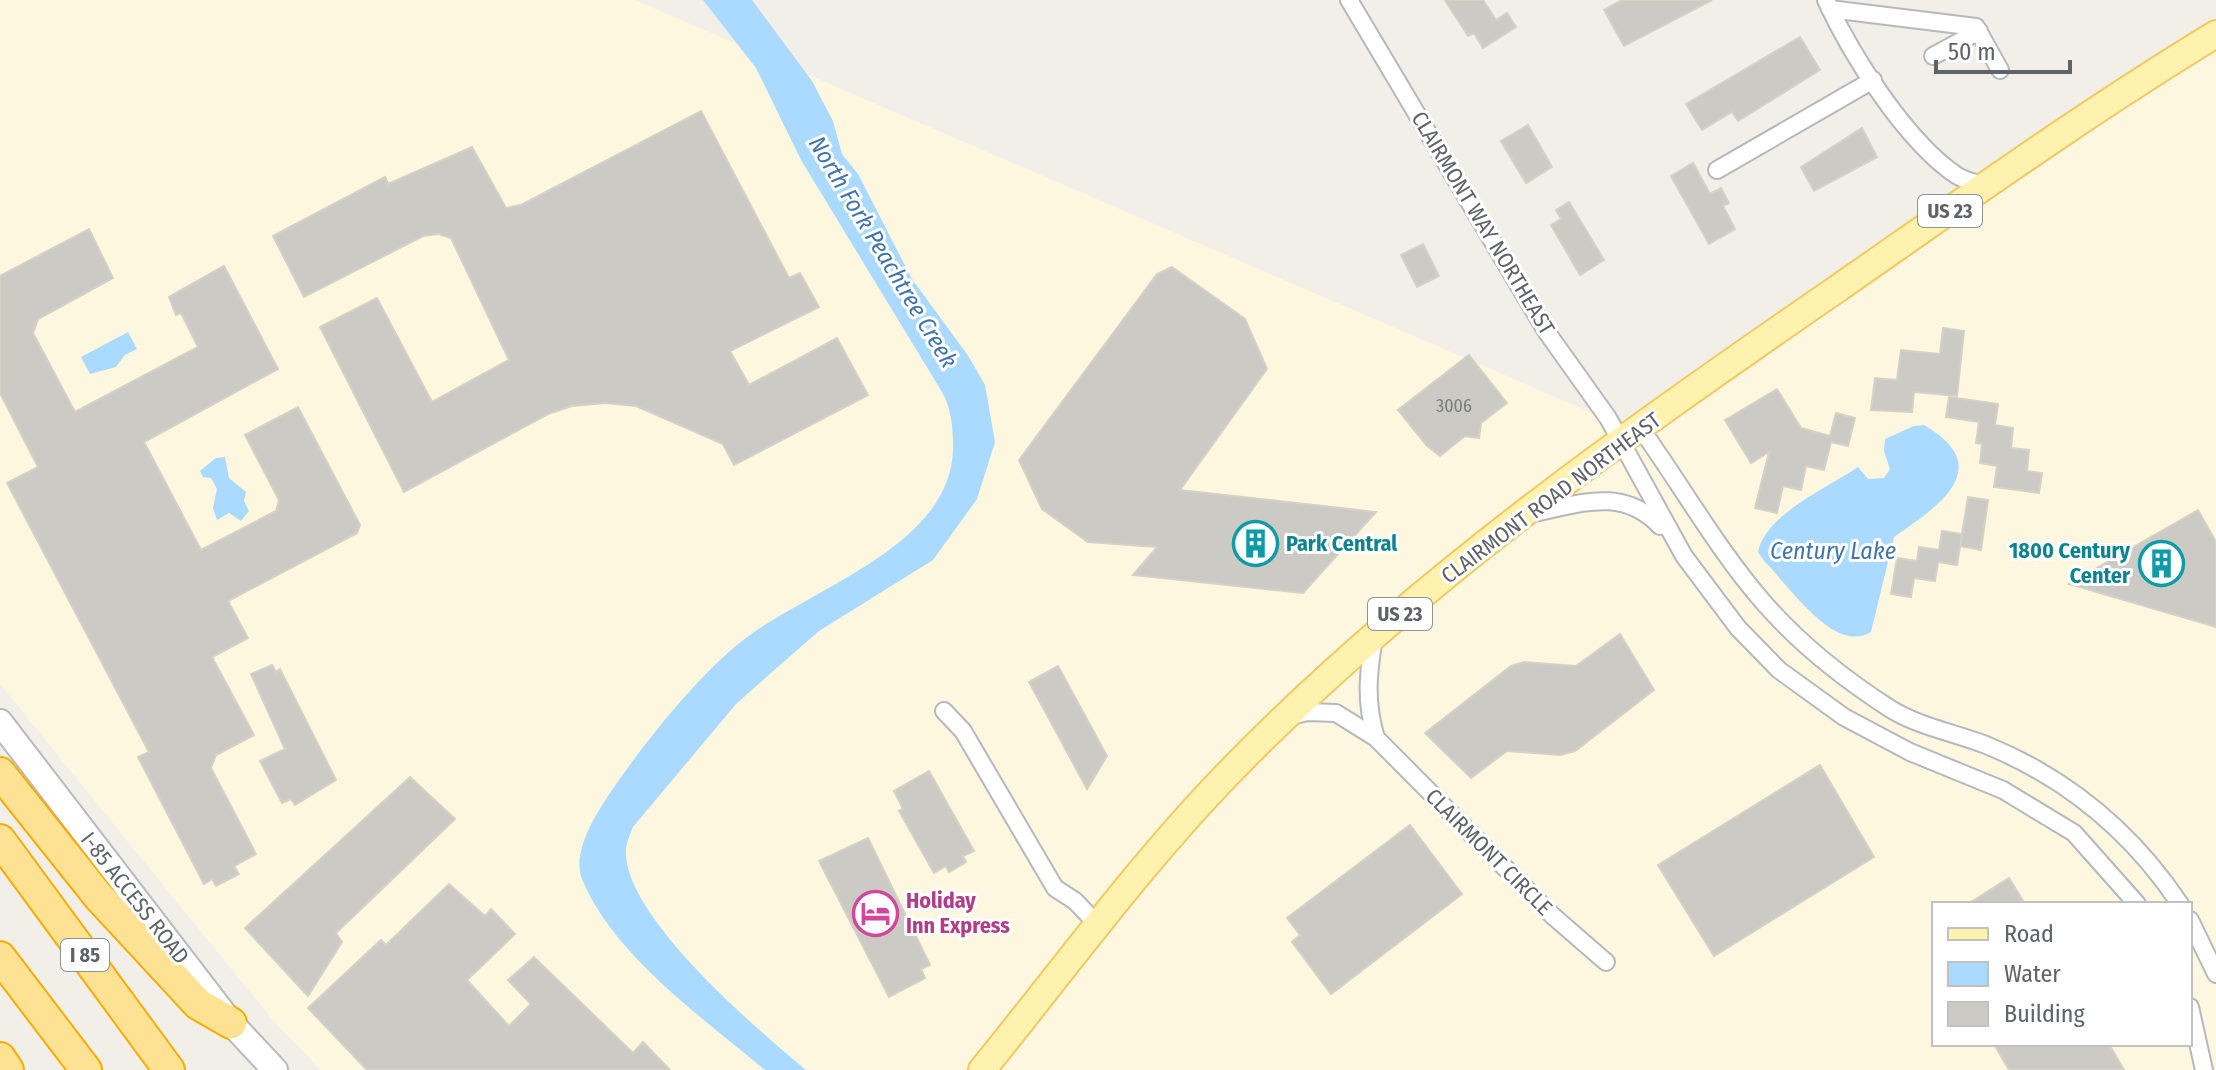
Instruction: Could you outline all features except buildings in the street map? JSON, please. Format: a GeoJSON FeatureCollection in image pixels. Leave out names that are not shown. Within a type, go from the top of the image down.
{"type":"FeatureCollection","features":[{"type":"Feature","properties":{"kind":"highway"},"geometry":{"type":"LineString","coordinates":[[0,773],[118,918],[198,1004],[231,1023]]}},
{"type":"Feature","properties":{"kind":"highway","name":"I 85"},"geometry":{"type":"LineString","coordinates":[[0,840],[169,1070]]}},
{"type":"Feature","properties":{"kind":"highway"},"geometry":{"type":"LineString","coordinates":[[0,957],[86,1070]]}},
{"type":"Feature","properties":{"kind":"highway"},"geometry":{"type":"LineString","coordinates":[[0,1058],[8,1070]]}},
{"type":"Feature","properties":{"kind":"main road","name":"CLAIRMONT ROAD NORTHEAST"},"geometry":{"type":"LineString","coordinates":[[982,1070],[1136,876],[1285,717],[1374,636],[1631,436],[1986,186],[2216,34]]}},
{"type":"Feature","properties":{"kind":"main road","name":"I-85 ACCESS ROAD"},"geometry":{"type":"LineString","coordinates":[[0,722],[231,1023],[275,1070]]}},
{"type":"Feature","properties":{"kind":"street","name":"CLAIRMONT WAY NORTHEAST"},"geometry":{"type":"LineString","coordinates":[[1349,0],[1546,331],[1608,418],[1631,436]]}},
{"type":"Feature","properties":{"kind":"street"},"geometry":{"type":"LineString","coordinates":[[1828,4],[1976,27],[2000,70]]}},
{"type":"Feature","properties":{"kind":"street"},"geometry":{"type":"LineString","coordinates":[[1828,4],[1842,36],[1926,149],[1958,177],[1986,186]]}},
{"type":"Feature","properties":{"kind":"street"},"geometry":{"type":"LineString","coordinates":[[1933,56],[1979,31]]}},
{"type":"Feature","properties":{"kind":"street"},"geometry":{"type":"LineString","coordinates":[[1717,170],[1873,80]]}},
{"type":"Feature","properties":{"kind":"street"},"geometry":{"type":"LineString","coordinates":[[1631,436],[1684,556]]}},
{"type":"Feature","properties":{"kind":"street"},"geometry":{"type":"LineString","coordinates":[[1631,436],[1743,576],[1795,635],[1892,710],[2012,755],[2068,788],[2105,815],[2138,849],[2178,902]]}},
{"type":"Feature","properties":{"kind":"street"},"geometry":{"type":"LineString","coordinates":[[1527,515],[1601,500],[1627,503],[1652,517],[1738,628],[1786,675],[1861,727],[1923,758],[2003,790],[2074,833],[2135,902]]}},
{"type":"Feature","properties":{"kind":"street"},"geometry":{"type":"LineString","coordinates":[[1374,636],[1366,684],[1368,711],[1376,738]]}},
{"type":"Feature","properties":{"kind":"street"},"geometry":{"type":"LineString","coordinates":[[944,711],[963,731],[1055,888],[1075,901],[1098,925]]}},
{"type":"Feature","properties":{"kind":"street","name":"CLAIRMONT CIRCLE"},"geometry":{"type":"LineString","coordinates":[[1285,717],[1307,712],[1336,713],[1376,738],[1553,916],[1606,962]]}},
{"type":"Feature","properties":{"kind":"street"},"geometry":{"type":"LineString","coordinates":[[2192,924],[2216,974]]}},
{"type":"Feature","properties":{"kind":"street"},"geometry":{"type":"LineString","coordinates":[[2192,1016],[2204,1070]]}},
{"type":"Feature","properties":{"kind":"shaded area"},"geometry":{"type":"Polygon","coordinates":[[[0,0],[635,0],[1625,427],[2216,51],[2216,1070],[321,1070],[271,1018],[0,684],[0,0]]]}},
{"type":"Feature","properties":{"kind":"water","name":"North Fork Peachtree Creek"},"geometry":{"type":"Polygon","coordinates":[[[703,0],[752,0],[812,81],[833,121],[842,154],[858,174],[912,279],[969,357],[985,385],[995,442],[977,499],[933,560],[819,631],[736,704],[633,827],[628,841],[626,856],[633,882],[649,912],[672,942],[729,1002],[806,1070],[765,1070],[662,984],[615,934],[596,907],[582,879],[582,847],[597,814],[636,756],[707,673],[742,641],[770,622],[873,561],[905,537],[930,511],[947,480],[953,445],[952,425],[942,392],[801,160],[756,68],[703,0]]]}},
{"type":"Feature","properties":{"kind":"water"},"geometry":{"type":"Polygon","coordinates":[[[128,332],[137,349],[125,355],[116,367],[90,374],[81,357],[128,332]]]}},
{"type":"Feature","properties":{"kind":"water","name":"Century Lake"},"geometry":{"type":"Polygon","coordinates":[[[1924,425],[1946,441],[1957,456],[1958,471],[1953,486],[1927,513],[1894,537],[1871,632],[1857,637],[1842,634],[1813,614],[1764,561],[1758,552],[1763,538],[1799,503],[1858,467],[1868,479],[1884,478],[1890,469],[1884,451],[1885,439],[1914,426],[1924,425]]]}},
{"type":"Feature","properties":{"kind":"water"},"geometry":{"type":"Polygon","coordinates":[[[225,457],[229,478],[246,492],[244,501],[249,511],[241,521],[229,513],[217,520],[213,508],[217,489],[211,478],[203,477],[200,471],[216,458],[225,457]]]}},
{"type":"Feature","properties":{"kind":"place","name":"Park Central"},"geometry":{"type":"Point","coordinates":[1255,543]}},
{"type":"Feature","properties":{"kind":"place","name":"1800 Century Center"},"geometry":{"type":"Point","coordinates":[2161,563]}},
{"type":"Feature","properties":{"kind":"place","name":"Holiday Inn Express"},"geometry":{"type":"Point","coordinates":[875,913]}}]}
